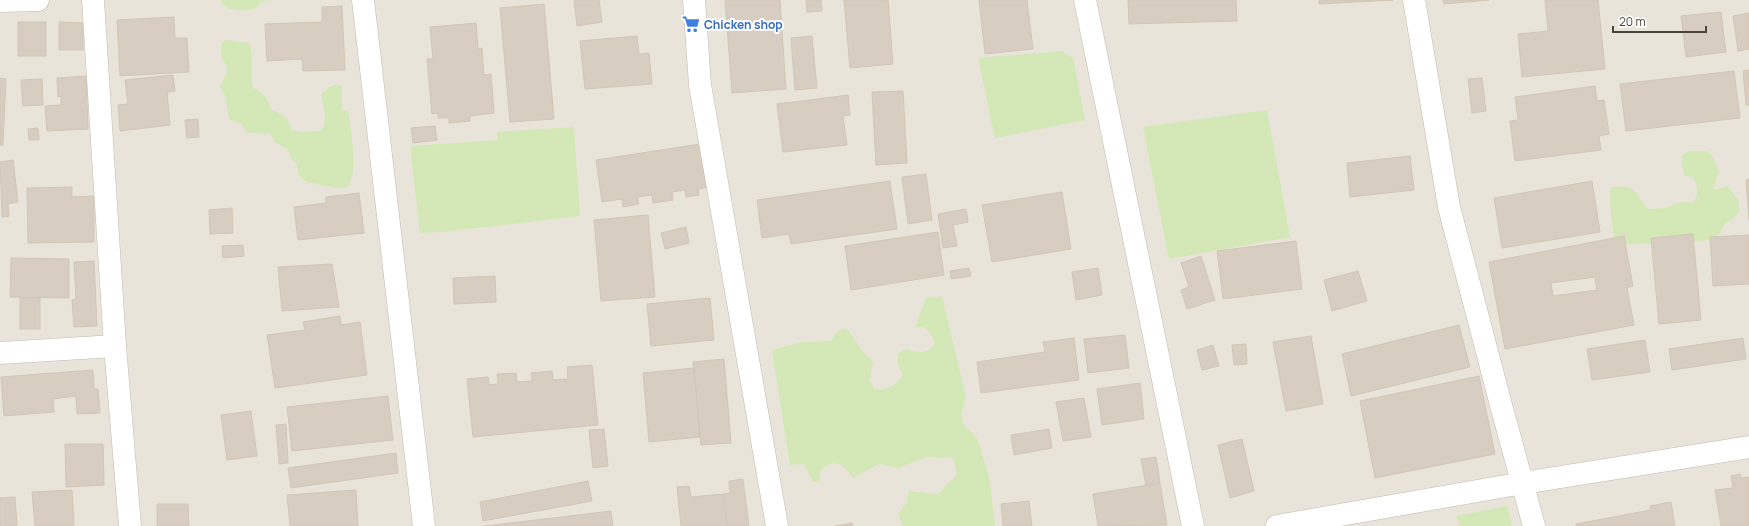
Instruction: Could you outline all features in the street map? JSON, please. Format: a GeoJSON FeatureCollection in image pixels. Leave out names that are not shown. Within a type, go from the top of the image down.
{"type":"FeatureCollection","features":[{"type":"Feature","properties":{"kind":"street"},"geometry":{"type":"LineString","coordinates":[[0,1],[38,0]]}},
{"type":"Feature","properties":{"kind":"street"},"geometry":{"type":"LineString","coordinates":[[93,0],[115,346],[130,526]]}},
{"type":"Feature","properties":{"kind":"street"},"geometry":{"type":"LineString","coordinates":[[363,0],[424,526]]}},
{"type":"Feature","properties":{"kind":"street"},"geometry":{"type":"LineString","coordinates":[[694,0],[700,85],[777,526]]}},
{"type":"Feature","properties":{"kind":"street"},"geometry":{"type":"LineString","coordinates":[[1085,0],[1193,526]]}},
{"type":"Feature","properties":{"kind":"street"},"geometry":{"type":"LineString","coordinates":[[1414,0],[1449,207],[1500,405],[1534,526]]}},
{"type":"Feature","properties":{"kind":"street"},"geometry":{"type":"LineString","coordinates":[[0,353],[115,346]]}},
{"type":"Feature","properties":{"kind":"street"},"geometry":{"type":"LineString","coordinates":[[1277,526],[1523,483],[1749,447]]}},
{"type":"Feature","properties":{"kind":"shaded area"},"geometry":{"type":"Polygon","coordinates":[[[0,0],[1749,0],[1749,526],[0,526],[0,0]]]}},
{"type":"Feature","properties":{"kind":"green space"},"geometry":{"type":"Polygon","coordinates":[[[220,0],[275,0],[262,1],[255,9],[235,10],[227,7],[220,0]]]}},
{"type":"Feature","properties":{"kind":"green space"},"geometry":{"type":"Polygon","coordinates":[[[225,40],[249,43],[252,54],[253,88],[260,91],[265,96],[272,110],[285,117],[291,130],[301,132],[320,131],[324,127],[325,114],[321,94],[333,85],[342,86],[342,106],[343,111],[348,110],[353,151],[352,173],[350,182],[346,188],[336,188],[307,182],[299,176],[296,162],[292,160],[288,150],[275,142],[270,134],[246,132],[242,124],[229,119],[225,95],[220,87],[226,75],[227,69],[221,57],[222,43],[225,40]]]}},
{"type":"Feature","properties":{"kind":"green space"},"geometry":{"type":"Polygon","coordinates":[[[1062,51],[1073,58],[1085,120],[995,138],[978,58],[1062,51]]]}},
{"type":"Feature","properties":{"kind":"green space"},"geometry":{"type":"Polygon","coordinates":[[[1267,110],[1290,237],[1169,259],[1143,127],[1267,110]]]}},
{"type":"Feature","properties":{"kind":"green space"},"geometry":{"type":"Polygon","coordinates":[[[574,127],[580,216],[443,232],[420,233],[410,146],[498,140],[497,132],[574,127]]]}},
{"type":"Feature","properties":{"kind":"green space"},"geometry":{"type":"Polygon","coordinates":[[[1688,151],[1708,151],[1714,159],[1719,171],[1713,190],[1727,186],[1738,200],[1740,210],[1733,219],[1724,224],[1720,233],[1712,240],[1694,241],[1673,246],[1662,243],[1614,245],[1610,202],[1611,188],[1625,186],[1630,188],[1637,194],[1648,209],[1666,208],[1674,204],[1684,202],[1693,203],[1697,194],[1696,185],[1694,178],[1684,175],[1681,157],[1688,151]]]}},
{"type":"Feature","properties":{"kind":"green space"},"geometry":{"type":"Polygon","coordinates":[[[942,296],[966,397],[961,415],[964,425],[977,438],[988,473],[995,526],[903,526],[898,514],[907,502],[909,491],[938,494],[957,474],[953,458],[926,457],[899,468],[879,464],[853,478],[842,466],[834,463],[820,471],[820,481],[813,482],[804,464],[790,465],[772,350],[802,342],[831,341],[837,332],[846,328],[865,354],[873,362],[870,380],[874,389],[891,387],[903,375],[898,365],[898,354],[906,349],[923,352],[930,350],[933,347],[935,343],[925,327],[915,327],[926,298],[942,296]]]}},
{"type":"Feature","properties":{"kind":"green space"},"geometry":{"type":"Polygon","coordinates":[[[1507,506],[1512,526],[1460,526],[1456,516],[1507,506]]]}},
{"type":"Feature","properties":{"kind":"building"},"geometry":{"type":"Polygon","coordinates":[[[574,0],[599,0],[602,22],[577,26],[574,0]]]}},
{"type":"Feature","properties":{"kind":"building"},"geometry":{"type":"Polygon","coordinates":[[[725,0],[780,0],[786,89],[732,93],[725,0]]]}},
{"type":"Feature","properties":{"kind":"building"},"geometry":{"type":"Polygon","coordinates":[[[806,0],[821,0],[822,11],[807,12],[806,0]]]}},
{"type":"Feature","properties":{"kind":"building"},"geometry":{"type":"Polygon","coordinates":[[[844,0],[888,0],[893,64],[850,68],[844,0]]]}},
{"type":"Feature","properties":{"kind":"building"},"geometry":{"type":"Polygon","coordinates":[[[979,0],[1027,0],[1033,49],[985,54],[979,0]]]}},
{"type":"Feature","properties":{"kind":"building"},"geometry":{"type":"Polygon","coordinates":[[[1128,0],[1236,0],[1237,21],[1129,24],[1128,0]]]}},
{"type":"Feature","properties":{"kind":"building"},"geometry":{"type":"Polygon","coordinates":[[[1319,0],[1393,0],[1319,4],[1319,0]]]}},
{"type":"Feature","properties":{"kind":"building"},"geometry":{"type":"Polygon","coordinates":[[[1443,0],[1489,0],[1444,4],[1443,0]]]}},
{"type":"Feature","properties":{"kind":"building"},"geometry":{"type":"Polygon","coordinates":[[[1545,0],[1598,0],[1605,69],[1522,77],[1518,34],[1548,31],[1545,0]]]}},
{"type":"Feature","properties":{"kind":"building"},"geometry":{"type":"Polygon","coordinates":[[[544,4],[554,119],[510,122],[500,8],[544,4]]]}},
{"type":"Feature","properties":{"kind":"building"},"geometry":{"type":"Polygon","coordinates":[[[342,6],[345,70],[303,71],[302,59],[267,61],[265,24],[322,22],[322,7],[342,6]]]}},
{"type":"Feature","properties":{"kind":"building"},"geometry":{"type":"Polygon","coordinates":[[[1721,12],[1726,52],[1686,57],[1681,16],[1721,12]]]}},
{"type":"Feature","properties":{"kind":"building"},"geometry":{"type":"Polygon","coordinates":[[[1749,13],[1749,49],[1738,51],[1733,16],[1749,13]]]}},
{"type":"Feature","properties":{"kind":"building"},"geometry":{"type":"Polygon","coordinates":[[[174,17],[175,38],[187,38],[189,72],[120,76],[117,20],[174,17]]]}},
{"type":"Feature","properties":{"kind":"building"},"geometry":{"type":"Polygon","coordinates":[[[18,22],[46,22],[46,56],[18,56],[18,22]]]}},
{"type":"Feature","properties":{"kind":"building"},"geometry":{"type":"Polygon","coordinates":[[[59,22],[83,23],[83,50],[59,50],[59,22]]]}},
{"type":"Feature","properties":{"kind":"building"},"geometry":{"type":"Polygon","coordinates":[[[476,23],[478,49],[482,48],[484,75],[491,74],[494,113],[470,116],[470,121],[449,123],[449,118],[438,118],[438,113],[432,114],[427,59],[433,59],[430,27],[476,23]]]}},
{"type":"Feature","properties":{"kind":"building"},"geometry":{"type":"Polygon","coordinates":[[[637,36],[639,54],[649,53],[652,84],[585,89],[580,41],[637,36]]]}},
{"type":"Feature","properties":{"kind":"building"},"geometry":{"type":"Polygon","coordinates":[[[812,36],[817,88],[795,90],[791,38],[812,36]]]}},
{"type":"Feature","properties":{"kind":"building"},"geometry":{"type":"Polygon","coordinates":[[[1749,70],[1749,105],[1746,105],[1743,71],[1749,70]]]}},
{"type":"Feature","properties":{"kind":"building"},"geometry":{"type":"Polygon","coordinates":[[[1734,71],[1740,118],[1626,131],[1620,84],[1734,71]]]}},
{"type":"Feature","properties":{"kind":"building"},"geometry":{"type":"Polygon","coordinates":[[[173,75],[175,91],[167,92],[170,125],[120,131],[118,105],[128,104],[125,80],[173,75]]]}},
{"type":"Feature","properties":{"kind":"building"},"geometry":{"type":"Polygon","coordinates":[[[86,76],[88,129],[47,131],[45,106],[61,105],[61,96],[58,97],[57,78],[86,76]]]}},
{"type":"Feature","properties":{"kind":"building"},"geometry":{"type":"Polygon","coordinates":[[[0,78],[6,79],[3,145],[0,145],[0,78]]]}},
{"type":"Feature","properties":{"kind":"building"},"geometry":{"type":"Polygon","coordinates":[[[1482,78],[1486,111],[1472,113],[1468,79],[1482,78]]]}},
{"type":"Feature","properties":{"kind":"building"},"geometry":{"type":"Polygon","coordinates":[[[42,79],[43,105],[23,106],[21,80],[42,79]]]}},
{"type":"Feature","properties":{"kind":"building"},"geometry":{"type":"Polygon","coordinates":[[[1595,86],[1597,101],[1604,100],[1609,134],[1599,136],[1601,150],[1515,161],[1510,121],[1518,120],[1515,97],[1595,86]]]}},
{"type":"Feature","properties":{"kind":"building"},"geometry":{"type":"Polygon","coordinates":[[[903,91],[907,163],[876,165],[872,92],[903,91]]]}},
{"type":"Feature","properties":{"kind":"building"},"geometry":{"type":"Polygon","coordinates":[[[848,95],[850,115],[843,116],[847,145],[783,152],[777,104],[848,95]]]}},
{"type":"Feature","properties":{"kind":"building"},"geometry":{"type":"Polygon","coordinates":[[[198,119],[199,137],[187,138],[185,120],[198,119]]]}},
{"type":"Feature","properties":{"kind":"building"},"geometry":{"type":"Polygon","coordinates":[[[435,126],[437,140],[413,143],[411,128],[435,126]]]}},
{"type":"Feature","properties":{"kind":"building"},"geometry":{"type":"Polygon","coordinates":[[[38,128],[39,140],[29,140],[28,129],[38,128]]]}},
{"type":"Feature","properties":{"kind":"building"},"geometry":{"type":"Polygon","coordinates":[[[700,144],[707,187],[698,189],[699,195],[686,197],[685,190],[672,192],[673,200],[653,203],[652,195],[637,197],[639,204],[623,207],[622,199],[602,202],[596,160],[700,144]]]}},
{"type":"Feature","properties":{"kind":"building"},"geometry":{"type":"Polygon","coordinates":[[[1410,156],[1414,190],[1350,197],[1347,163],[1410,156]]]}},
{"type":"Feature","properties":{"kind":"building"},"geometry":{"type":"Polygon","coordinates":[[[13,160],[18,202],[8,204],[9,216],[2,217],[0,162],[13,160]]]}},
{"type":"Feature","properties":{"kind":"building"},"geometry":{"type":"Polygon","coordinates":[[[926,174],[932,220],[908,224],[902,177],[926,174]]]}},
{"type":"Feature","properties":{"kind":"building"},"geometry":{"type":"Polygon","coordinates":[[[1749,179],[1749,220],[1746,180],[1749,179]]]}},
{"type":"Feature","properties":{"kind":"building"},"geometry":{"type":"Polygon","coordinates":[[[890,181],[897,229],[791,244],[789,234],[762,238],[757,200],[890,181]]]}},
{"type":"Feature","properties":{"kind":"building"},"geometry":{"type":"Polygon","coordinates":[[[1592,181],[1600,232],[1502,248],[1494,198],[1592,181]]]}},
{"type":"Feature","properties":{"kind":"building"},"geometry":{"type":"Polygon","coordinates":[[[72,187],[72,197],[94,196],[94,242],[28,243],[27,188],[72,187]]]}},
{"type":"Feature","properties":{"kind":"building"},"geometry":{"type":"Polygon","coordinates":[[[1062,192],[1071,249],[992,262],[982,205],[1062,192]]]}},
{"type":"Feature","properties":{"kind":"building"},"geometry":{"type":"Polygon","coordinates":[[[359,193],[364,233],[298,240],[294,207],[326,203],[326,197],[359,193]]]}},
{"type":"Feature","properties":{"kind":"building"},"geometry":{"type":"Polygon","coordinates":[[[232,208],[233,233],[210,234],[209,210],[232,208]]]}},
{"type":"Feature","properties":{"kind":"building"},"geometry":{"type":"Polygon","coordinates":[[[966,209],[968,222],[953,225],[957,246],[943,248],[938,214],[966,209]]]}},
{"type":"Feature","properties":{"kind":"building"},"geometry":{"type":"Polygon","coordinates":[[[648,215],[655,297],[601,301],[594,220],[648,215]]]}},
{"type":"Feature","properties":{"kind":"building"},"geometry":{"type":"Polygon","coordinates":[[[686,227],[689,243],[665,249],[661,233],[686,227]]]}},
{"type":"Feature","properties":{"kind":"building"},"geometry":{"type":"Polygon","coordinates":[[[938,232],[944,275],[851,290],[845,246],[938,232]]]}},
{"type":"Feature","properties":{"kind":"building"},"geometry":{"type":"Polygon","coordinates":[[[1693,234],[1701,320],[1659,324],[1651,238],[1693,234]]]}},
{"type":"Feature","properties":{"kind":"building"},"geometry":{"type":"Polygon","coordinates":[[[1749,235],[1749,284],[1713,286],[1710,237],[1749,235]]]}},
{"type":"Feature","properties":{"kind":"building"},"geometry":{"type":"Polygon","coordinates":[[[1624,236],[1633,286],[1627,288],[1634,325],[1505,349],[1489,262],[1624,236]],[[1595,277],[1551,283],[1553,296],[1597,290],[1595,277]]]}},
{"type":"Feature","properties":{"kind":"building"},"geometry":{"type":"Polygon","coordinates":[[[1296,241],[1302,289],[1223,299],[1217,251],[1296,241]]]}},
{"type":"Feature","properties":{"kind":"building"},"geometry":{"type":"Polygon","coordinates":[[[243,245],[244,256],[223,258],[222,246],[243,245]]]}},
{"type":"Feature","properties":{"kind":"building"},"geometry":{"type":"Polygon","coordinates":[[[1201,256],[1215,300],[1187,309],[1181,290],[1189,287],[1181,263],[1201,256]]]}},
{"type":"Feature","properties":{"kind":"building"},"geometry":{"type":"Polygon","coordinates":[[[11,258],[69,259],[69,298],[10,297],[11,258]]]}},
{"type":"Feature","properties":{"kind":"building"},"geometry":{"type":"Polygon","coordinates":[[[94,261],[97,326],[74,327],[72,300],[76,299],[74,262],[94,261]]]}},
{"type":"Feature","properties":{"kind":"building"},"geometry":{"type":"Polygon","coordinates":[[[332,264],[339,307],[282,311],[278,267],[332,264]]]}},
{"type":"Feature","properties":{"kind":"building"},"geometry":{"type":"Polygon","coordinates":[[[969,268],[971,276],[951,279],[950,271],[969,268]]]}},
{"type":"Feature","properties":{"kind":"building"},"geometry":{"type":"Polygon","coordinates":[[[1098,268],[1102,295],[1076,300],[1072,272],[1098,268]]]}},
{"type":"Feature","properties":{"kind":"building"},"geometry":{"type":"Polygon","coordinates":[[[1358,271],[1367,301],[1332,311],[1324,280],[1358,271]]]}},
{"type":"Feature","properties":{"kind":"building"},"geometry":{"type":"Polygon","coordinates":[[[495,276],[496,302],[454,304],[453,278],[495,276]]]}},
{"type":"Feature","properties":{"kind":"building"},"geometry":{"type":"Polygon","coordinates":[[[20,298],[40,298],[40,329],[20,329],[20,298]]]}},
{"type":"Feature","properties":{"kind":"building"},"geometry":{"type":"Polygon","coordinates":[[[710,298],[714,340],[651,346],[647,304],[710,298]]]}},
{"type":"Feature","properties":{"kind":"building"},"geometry":{"type":"Polygon","coordinates":[[[340,316],[341,325],[360,322],[367,375],[275,388],[267,335],[305,330],[303,322],[340,316]]]}},
{"type":"Feature","properties":{"kind":"building"},"geometry":{"type":"Polygon","coordinates":[[[1459,325],[1470,367],[1351,396],[1342,354],[1459,325]]]}},
{"type":"Feature","properties":{"kind":"building"},"geometry":{"type":"Polygon","coordinates":[[[1125,335],[1129,368],[1088,373],[1084,339],[1125,335]]]}},
{"type":"Feature","properties":{"kind":"building"},"geometry":{"type":"Polygon","coordinates":[[[1311,336],[1323,404],[1286,411],[1273,342],[1311,336]]]}},
{"type":"Feature","properties":{"kind":"building"},"geometry":{"type":"Polygon","coordinates":[[[1074,338],[1079,380],[981,393],[977,362],[1045,352],[1043,342],[1074,338]]]}},
{"type":"Feature","properties":{"kind":"building"},"geometry":{"type":"Polygon","coordinates":[[[1743,338],[1746,359],[1672,370],[1669,349],[1743,338]]]}},
{"type":"Feature","properties":{"kind":"building"},"geometry":{"type":"Polygon","coordinates":[[[1645,340],[1650,372],[1592,380],[1587,349],[1645,340]]]}},
{"type":"Feature","properties":{"kind":"building"},"geometry":{"type":"Polygon","coordinates":[[[1246,344],[1247,364],[1234,365],[1232,345],[1246,344]]]}},
{"type":"Feature","properties":{"kind":"building"},"geometry":{"type":"Polygon","coordinates":[[[1213,345],[1219,366],[1202,370],[1197,350],[1213,345]]]}},
{"type":"Feature","properties":{"kind":"building"},"geometry":{"type":"Polygon","coordinates":[[[724,359],[731,443],[701,445],[693,362],[724,359]]]}},
{"type":"Feature","properties":{"kind":"building"},"geometry":{"type":"Polygon","coordinates":[[[592,365],[598,425],[473,437],[467,379],[488,377],[489,385],[498,384],[497,374],[516,373],[517,382],[532,381],[531,373],[552,371],[553,380],[568,379],[567,367],[592,365]]]}},
{"type":"Feature","properties":{"kind":"building"},"geometry":{"type":"Polygon","coordinates":[[[694,368],[700,437],[649,442],[643,373],[694,368]]]}},
{"type":"Feature","properties":{"kind":"building"},"geometry":{"type":"Polygon","coordinates":[[[93,370],[94,389],[98,389],[100,413],[77,414],[76,396],[53,399],[54,412],[4,416],[1,377],[93,370]]]}},
{"type":"Feature","properties":{"kind":"building"},"geometry":{"type":"Polygon","coordinates":[[[1479,376],[1495,454],[1375,478],[1360,401],[1479,376]]]}},
{"type":"Feature","properties":{"kind":"building"},"geometry":{"type":"Polygon","coordinates":[[[1140,383],[1144,419],[1102,425],[1097,389],[1140,383]]]}},
{"type":"Feature","properties":{"kind":"building"},"geometry":{"type":"Polygon","coordinates":[[[388,396],[393,440],[292,451],[287,407],[388,396]]]}},
{"type":"Feature","properties":{"kind":"building"},"geometry":{"type":"Polygon","coordinates":[[[1084,398],[1091,437],[1063,441],[1056,402],[1084,398]]]}},
{"type":"Feature","properties":{"kind":"building"},"geometry":{"type":"Polygon","coordinates":[[[251,411],[257,456],[227,460],[221,415],[251,411]]]}},
{"type":"Feature","properties":{"kind":"building"},"geometry":{"type":"Polygon","coordinates":[[[286,424],[288,463],[279,464],[276,425],[286,424]]]}},
{"type":"Feature","properties":{"kind":"building"},"geometry":{"type":"Polygon","coordinates":[[[604,429],[608,466],[593,468],[589,430],[604,429]]]}},
{"type":"Feature","properties":{"kind":"building"},"geometry":{"type":"Polygon","coordinates":[[[1049,429],[1052,448],[1014,455],[1011,435],[1049,429]]]}},
{"type":"Feature","properties":{"kind":"building"},"geometry":{"type":"Polygon","coordinates":[[[1242,439],[1254,491],[1230,498],[1218,445],[1242,439]]]}},
{"type":"Feature","properties":{"kind":"building"},"geometry":{"type":"Polygon","coordinates":[[[65,444],[103,444],[104,485],[66,487],[65,444]]]}},
{"type":"Feature","properties":{"kind":"building"},"geometry":{"type":"Polygon","coordinates":[[[396,453],[398,473],[291,488],[288,468],[396,453]]]}},
{"type":"Feature","properties":{"kind":"building"},"geometry":{"type":"Polygon","coordinates":[[[1156,457],[1160,483],[1146,486],[1141,459],[1156,457]]]}},
{"type":"Feature","properties":{"kind":"building"},"geometry":{"type":"Polygon","coordinates":[[[1740,474],[1741,478],[1749,477],[1749,526],[1721,526],[1715,490],[1733,488],[1731,476],[1740,474]]]}},
{"type":"Feature","properties":{"kind":"building"},"geometry":{"type":"Polygon","coordinates":[[[743,479],[749,526],[727,526],[723,494],[730,493],[729,481],[743,479]]]}},
{"type":"Feature","properties":{"kind":"building"},"geometry":{"type":"Polygon","coordinates":[[[588,481],[592,501],[483,521],[480,502],[588,481]]]}},
{"type":"Feature","properties":{"kind":"building"},"geometry":{"type":"Polygon","coordinates":[[[1160,483],[1167,525],[1098,526],[1093,494],[1160,483]]]}},
{"type":"Feature","properties":{"kind":"building"},"geometry":{"type":"Polygon","coordinates":[[[689,486],[691,497],[723,494],[727,526],[681,526],[677,487],[689,486]]]}},
{"type":"Feature","properties":{"kind":"building"},"geometry":{"type":"Polygon","coordinates":[[[72,490],[74,526],[35,526],[32,492],[72,490]]]}},
{"type":"Feature","properties":{"kind":"building"},"geometry":{"type":"Polygon","coordinates":[[[356,490],[358,526],[290,526],[287,495],[356,490]]]}},
{"type":"Feature","properties":{"kind":"building"},"geometry":{"type":"Polygon","coordinates":[[[15,497],[17,526],[0,526],[0,498],[15,497]]]}},
{"type":"Feature","properties":{"kind":"building"},"geometry":{"type":"Polygon","coordinates":[[[1029,501],[1032,526],[1003,526],[1001,504],[1029,501]]]}},
{"type":"Feature","properties":{"kind":"building"},"geometry":{"type":"Polygon","coordinates":[[[1671,502],[1675,526],[1576,526],[1576,524],[1651,510],[1650,506],[1671,502]]]}},
{"type":"Feature","properties":{"kind":"building"},"geometry":{"type":"Polygon","coordinates":[[[157,504],[188,504],[189,526],[157,526],[157,504]]]}},
{"type":"Feature","properties":{"kind":"building"},"geometry":{"type":"Polygon","coordinates":[[[611,511],[613,526],[485,526],[611,511]]]}},
{"type":"Feature","properties":{"kind":"building"},"geometry":{"type":"Polygon","coordinates":[[[852,523],[853,526],[835,526],[852,523]]]}},
{"type":"Feature","properties":{"kind":"place","name":"Chicken shop"},"geometry":{"type":"Point","coordinates":[691,24]}}]}
